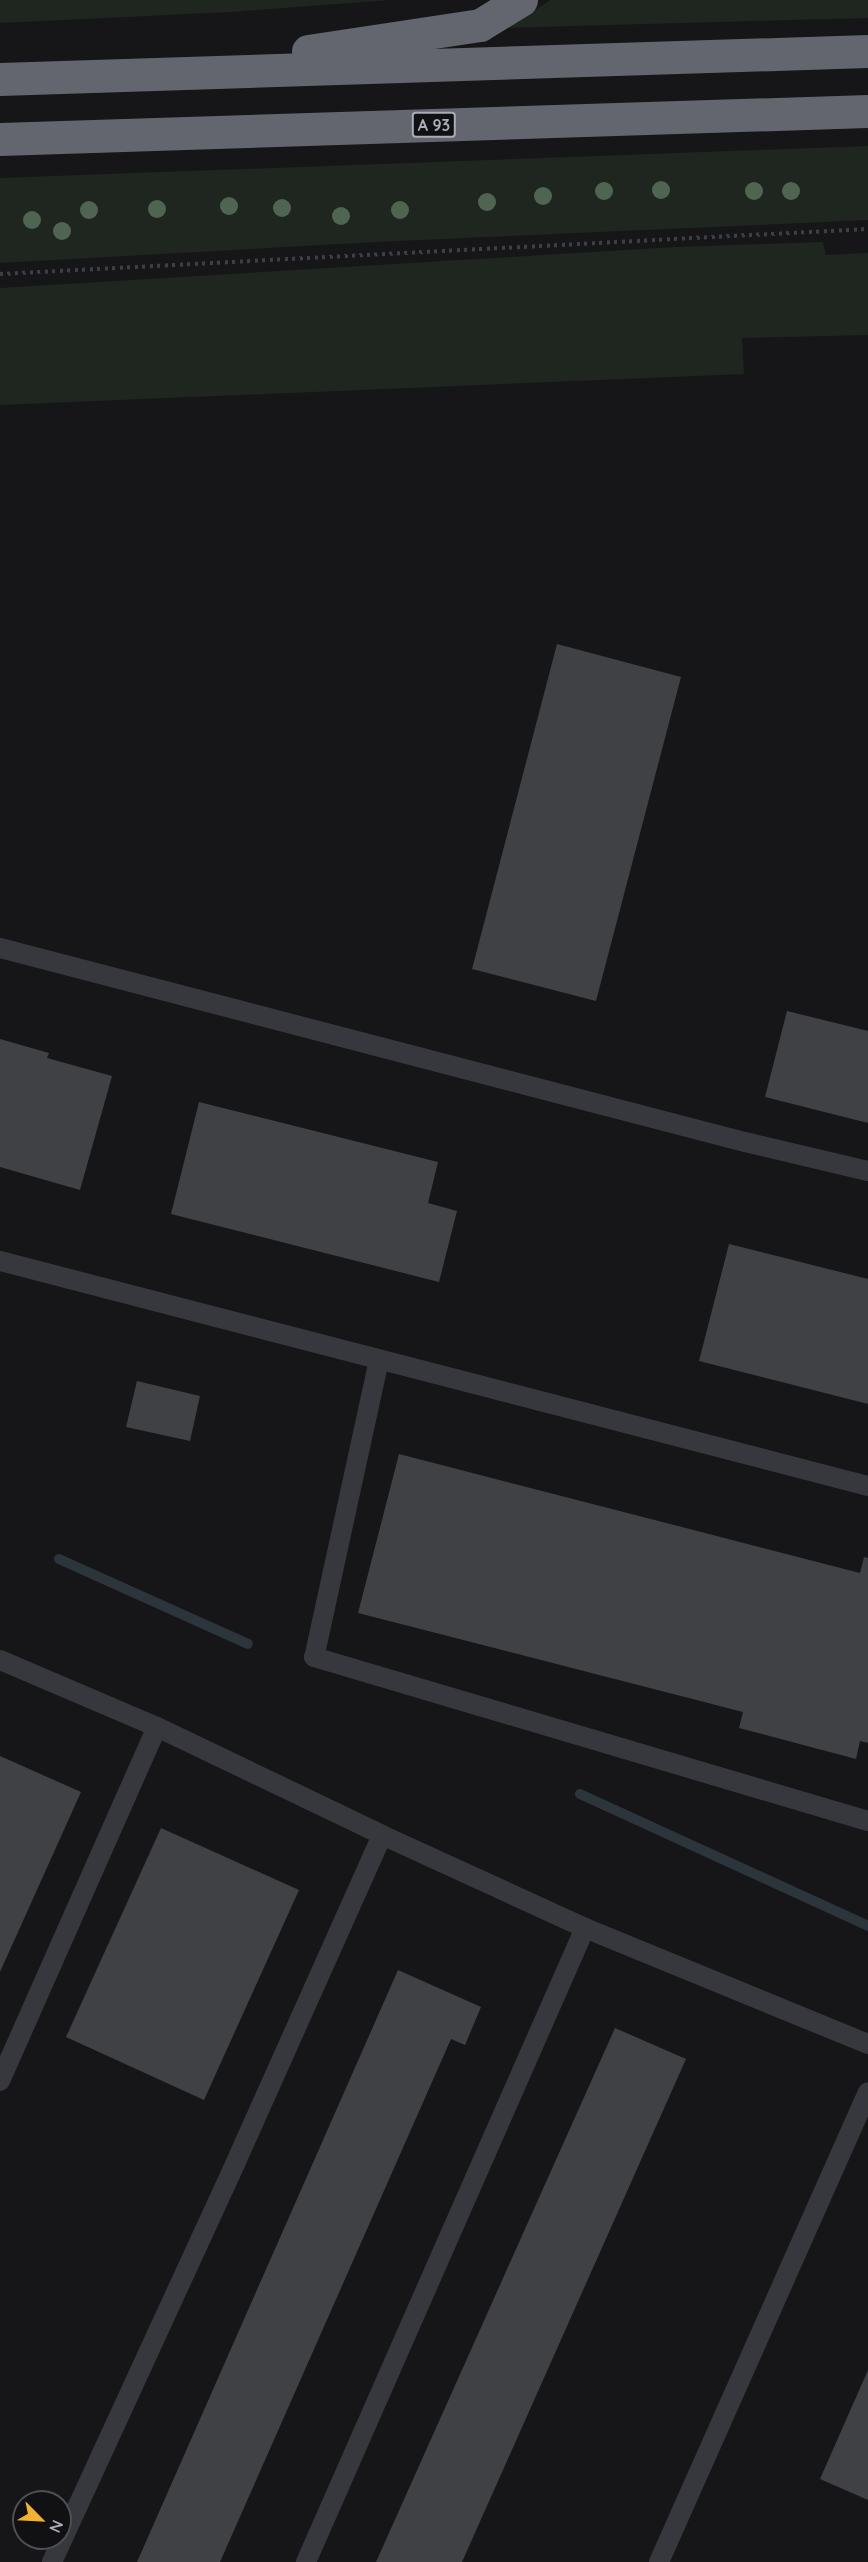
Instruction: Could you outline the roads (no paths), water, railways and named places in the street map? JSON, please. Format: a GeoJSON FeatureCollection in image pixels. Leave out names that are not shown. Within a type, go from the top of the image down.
{"type":"FeatureCollection","features":[{"type":"Feature","properties":{"kind":"highway"},"geometry":{"type":"LineString","coordinates":[[169,73],[480,25],[521,0]]}},
{"type":"Feature","properties":{"kind":"highway"},"geometry":{"type":"LineString","coordinates":[[0,79],[868,51]]}},
{"type":"Feature","properties":{"kind":"highway","name":"A 93"},"geometry":{"type":"LineString","coordinates":[[0,139],[868,111]]}},
{"type":"Feature","properties":{"kind":"lane"},"geometry":{"type":"LineString","coordinates":[[0,948],[745,1142],[868,1171]]}},
{"type":"Feature","properties":{"kind":"lane"},"geometry":{"type":"LineString","coordinates":[[0,1261],[868,1486]]}},
{"type":"Feature","properties":{"kind":"lane"},"geometry":{"type":"LineString","coordinates":[[379,1360],[314,1657],[868,1821]]}},
{"type":"Feature","properties":{"kind":"lane"},"geometry":{"type":"LineString","coordinates":[[0,1660],[157,1727],[382,1835],[585,1928],[868,2044]]}},
{"type":"Feature","properties":{"kind":"lane"},"geometry":{"type":"LineString","coordinates":[[0,2081],[157,1727]]}},
{"type":"Feature","properties":{"kind":"lane"},"geometry":{"type":"LineString","coordinates":[[52,2562],[235,2164],[382,1835]]}},
{"type":"Feature","properties":{"kind":"lane"},"geometry":{"type":"LineString","coordinates":[[306,2562],[585,1928]]}},
{"type":"Feature","properties":{"kind":"lane"},"geometry":{"type":"LineString","coordinates":[[659,2562],[868,2092]]}},
{"type":"Feature","properties":{"kind":"waterway"},"geometry":{"type":"LineString","coordinates":[[59,1559],[248,1644]]}},
{"type":"Feature","properties":{"kind":"waterway"},"geometry":{"type":"LineString","coordinates":[[580,1794],[868,1926]]}}]}
